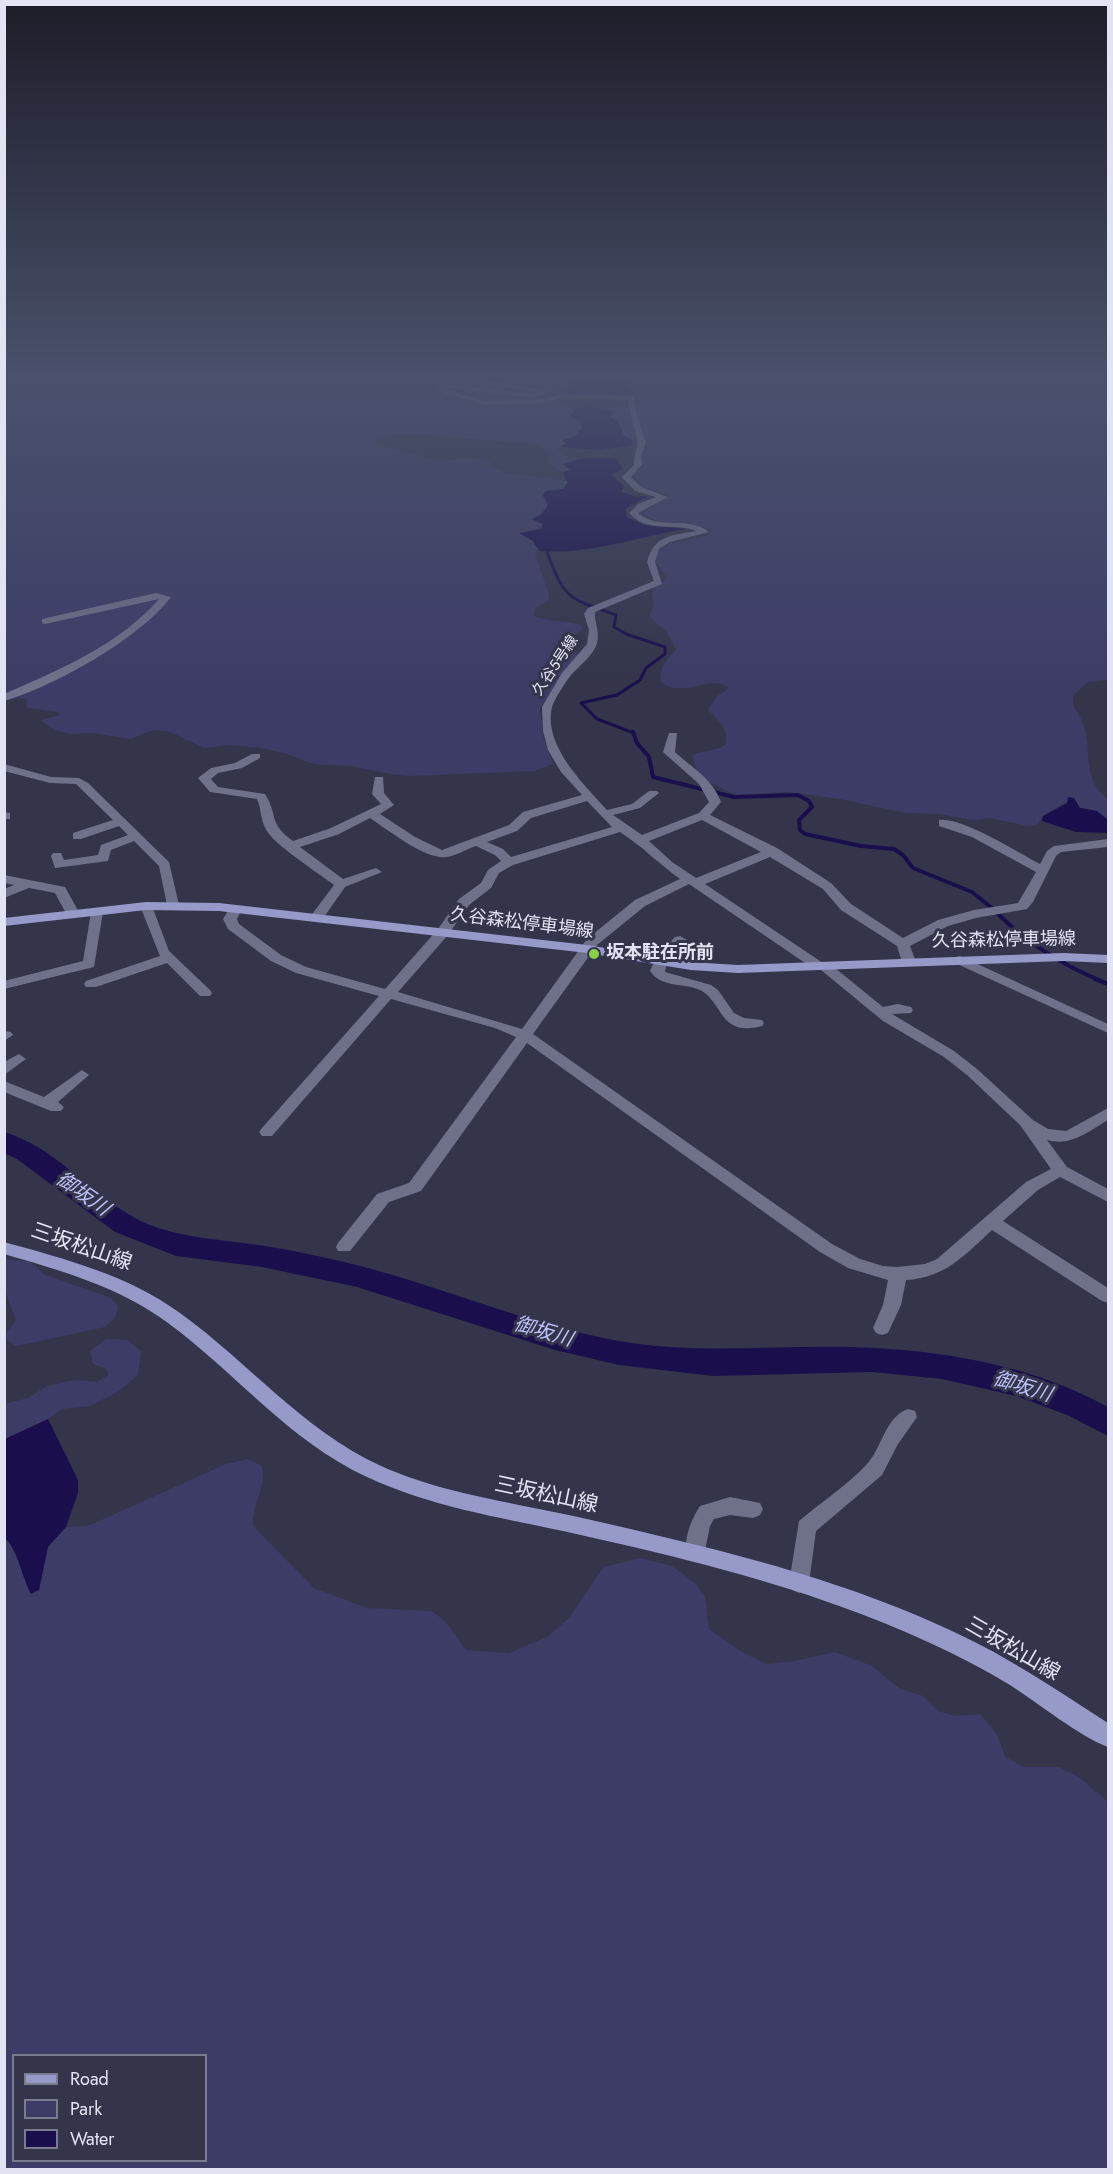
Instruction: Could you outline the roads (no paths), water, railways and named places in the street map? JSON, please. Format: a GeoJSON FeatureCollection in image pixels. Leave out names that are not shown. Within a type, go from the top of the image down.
{"type":"FeatureCollection","features":[{"type":"Feature","properties":{"kind":"main road","name":"久谷森松停車場線"},"geometry":{"type":"LineString","coordinates":[[4,922],[173,905],[236,909],[443,932],[738,969],[1064,957],[1108,959]]}},
{"type":"Feature","properties":{"kind":"main road","name":"三坂松山線"},"geometry":{"type":"LineString","coordinates":[[4,1248],[85,1271],[142,1296],[202,1339],[298,1427],[329,1448],[371,1471],[414,1488],[469,1504],[696,1553],[799,1582],[881,1612],[986,1659],[1108,1736]]}},
{"type":"Feature","properties":{"kind":"street","name":"久谷5号線"},"geometry":{"type":"LineString","coordinates":[[630,481],[638,489],[664,496],[641,506],[633,513],[647,523],[697,528],[705,532],[668,540],[656,548],[651,562],[659,582],[593,608],[589,615],[594,630],[592,645],[555,690],[547,707],[546,720],[554,750],[565,770],[604,814],[641,840],[668,865],[819,966],[825,967],[880,1012],[957,1060],[1025,1121]]}},
{"type":"Feature","properties":{"kind":"street"},"geometry":{"type":"LineString","coordinates":[[4,698],[67,670],[103,650],[154,611],[166,597],[156,596],[45,621]]}},
{"type":"Feature","properties":{"kind":"street"},"geometry":{"type":"LineString","coordinates":[[641,840],[703,816],[715,802],[712,793],[689,768],[671,756],[669,752],[673,735]]}},
{"type":"Feature","properties":{"kind":"street"},"geometry":{"type":"LineString","coordinates":[[256,756],[238,766],[215,770],[204,778],[214,790],[261,796],[268,823],[278,837],[341,884]]}},
{"type":"Feature","properties":{"kind":"street"},"geometry":{"type":"LineString","coordinates":[[4,763],[50,780],[79,782],[138,836],[165,865],[173,905]]}},
{"type":"Feature","properties":{"kind":"street"},"geometry":{"type":"LineString","coordinates":[[291,846],[335,831],[388,805],[378,794],[379,779]]}},
{"type":"Feature","properties":{"kind":"street"},"geometry":{"type":"LineString","coordinates":[[604,814],[636,806],[653,793]]}},
{"type":"Feature","properties":{"kind":"street"},"geometry":{"type":"LineString","coordinates":[[372,814],[411,840],[442,854],[513,828],[527,815],[589,797]]}},
{"type":"Feature","properties":{"kind":"street"},"geometry":{"type":"LineString","coordinates":[[703,816],[773,851],[827,886],[846,907],[903,944],[909,962]]}},
{"type":"Feature","properties":{"kind":"street"},"geometry":{"type":"LineString","coordinates":[[77,836],[121,821]]}},
{"type":"Feature","properties":{"kind":"street"},"geometry":{"type":"LineString","coordinates":[[943,823],[976,834],[1043,871]]}},
{"type":"Feature","properties":{"kind":"street"},"geometry":{"type":"LineString","coordinates":[[267,1132],[443,932],[464,902],[487,885],[489,876],[494,870],[509,861],[621,828]]}},
{"type":"Feature","properties":{"kind":"street"},"geometry":{"type":"LineString","coordinates":[[57,856],[59,865],[104,858],[105,848],[138,836]]}},
{"type":"Feature","properties":{"kind":"street"},"geometry":{"type":"LineString","coordinates":[[476,841],[499,852],[509,861]]}},
{"type":"Feature","properties":{"kind":"street"},"geometry":{"type":"LineString","coordinates":[[903,944],[943,923],[974,914],[1022,906],[1027,902],[1051,854],[1058,849],[1108,843]]}},
{"type":"Feature","properties":{"kind":"street"},"geometry":{"type":"LineString","coordinates":[[344,1247],[383,1198],[415,1187],[587,949],[620,918],[640,903],[773,851]]}},
{"type":"Feature","properties":{"kind":"street"},"geometry":{"type":"LineString","coordinates":[[317,918],[341,884],[376,872]]}},
{"type":"Feature","properties":{"kind":"street"},"geometry":{"type":"LineString","coordinates":[[4,879],[29,882],[60,890],[74,914]]}},
{"type":"Feature","properties":{"kind":"street"},"geometry":{"type":"LineString","coordinates":[[4,894],[29,882]]}},
{"type":"Feature","properties":{"kind":"street"},"geometry":{"type":"LineString","coordinates":[[146,906],[163,952],[205,993]]}},
{"type":"Feature","properties":{"kind":"street"},"geometry":{"type":"LineString","coordinates":[[236,909],[230,919],[233,926],[276,958],[301,970],[500,1025],[525,1035],[826,1248],[864,1269],[898,1275],[927,1272],[943,1264],[1032,1186],[1049,1175],[1061,1171]]}},
{"type":"Feature","properties":{"kind":"street"},"geometry":{"type":"LineString","coordinates":[[4,985],[89,964],[97,912]]}},
{"type":"Feature","properties":{"kind":"street"},"geometry":{"type":"LineString","coordinates":[[680,940],[661,960],[657,971],[660,975],[706,988],[727,1016],[738,1022],[757,1023]]}},
{"type":"Feature","properties":{"kind":"street"},"geometry":{"type":"LineString","coordinates":[[91,984],[168,958]]}},
{"type":"Feature","properties":{"kind":"street"},"geometry":{"type":"LineString","coordinates":[[960,960],[1108,1029]]}},
{"type":"Feature","properties":{"kind":"street"},"geometry":{"type":"LineString","coordinates":[[880,1012],[898,1008],[906,1010]]}},
{"type":"Feature","properties":{"kind":"street"},"geometry":{"type":"LineString","coordinates":[[4,1070],[19,1059]]}},
{"type":"Feature","properties":{"kind":"street"},"geometry":{"type":"LineString","coordinates":[[4,1086],[51,1105],[82,1075]]}},
{"type":"Feature","properties":{"kind":"street"},"geometry":{"type":"LineString","coordinates":[[1025,1121],[1041,1132],[1061,1139],[1070,1137],[1108,1113]]}},
{"type":"Feature","properties":{"kind":"street"},"geometry":{"type":"LineString","coordinates":[[1025,1121],[1061,1171],[1108,1196]]}},
{"type":"Feature","properties":{"kind":"street"},"geometry":{"type":"LineString","coordinates":[[992,1222],[1108,1296]]}},
{"type":"Feature","properties":{"kind":"street"},"geometry":{"type":"LineString","coordinates":[[882,1329],[892,1305],[898,1275]]}},
{"type":"Feature","properties":{"kind":"street"},"geometry":{"type":"LineString","coordinates":[[799,1582],[806,1527],[875,1469],[891,1438],[908,1417]]}},
{"type":"Feature","properties":{"kind":"street"},"geometry":{"type":"LineString","coordinates":[[696,1553],[700,1524],[707,1512],[730,1506],[753,1509]]}},
{"type":"Feature","properties":{"kind":"water"},"geometry":{"type":"Polygon","coordinates":[[[619,481],[624,486],[621,492],[636,497],[648,496],[626,509],[627,517],[644,525],[686,529],[595,548],[558,552],[539,551],[533,541],[519,533],[541,529],[543,524],[531,519],[541,515],[548,505],[543,496],[545,491],[563,489],[568,482],[619,481]]]}},
{"type":"Feature","properties":{"kind":"water"},"geometry":{"type":"Polygon","coordinates":[[[1068,797],[1074,798],[1080,808],[1097,811],[1108,820],[1108,833],[1076,832],[1042,821],[1043,816],[1067,803],[1068,797]]]}},
{"type":"Feature","properties":{"kind":"water"},"geometry":{"type":"Polygon","coordinates":[[[48,1419],[78,1480],[78,1493],[66,1527],[48,1547],[39,1590],[31,1594],[13,1549],[5,1538],[5,1439],[48,1419]]]}},
{"type":"Feature","properties":{"kind":"waterway"},"geometry":{"type":"LineString","coordinates":[[550,549],[547,552],[553,568],[564,589],[571,596],[578,601],[616,615],[614,627],[626,634],[665,647],[665,654],[646,668],[640,680],[617,695],[581,703],[597,719],[633,733]]}},
{"type":"Feature","properties":{"kind":"waterway"},"geometry":{"type":"LineString","coordinates":[[633,733],[637,743],[649,757],[653,777],[734,797],[798,795],[809,801],[812,807],[799,820],[800,830],[805,834],[861,846],[894,849],[903,855],[913,868],[972,892],[993,909]]}},
{"type":"Feature","properties":{"kind":"waterway"},"geometry":{"type":"LineString","coordinates":[[997,913],[1045,951],[1099,980]]}},
{"type":"Feature","properties":{"kind":"waterway"},"geometry":{"type":"LineString","coordinates":[[1095,979],[1108,984]]}},
{"type":"Feature","properties":{"kind":"waterway","name":"御坂川"},"geometry":{"type":"LineString","coordinates":[[4,1141],[26,1152],[125,1225],[176,1245],[262,1256],[357,1276],[555,1338],[619,1353],[713,1363],[872,1360],[942,1366],[1019,1384],[1078,1406],[1108,1423]]}},
{"type":"Feature","properties":{"kind":"place","name":"坂本駐在所前"},"geometry":{"type":"Point","coordinates":[594,954]}}]}
